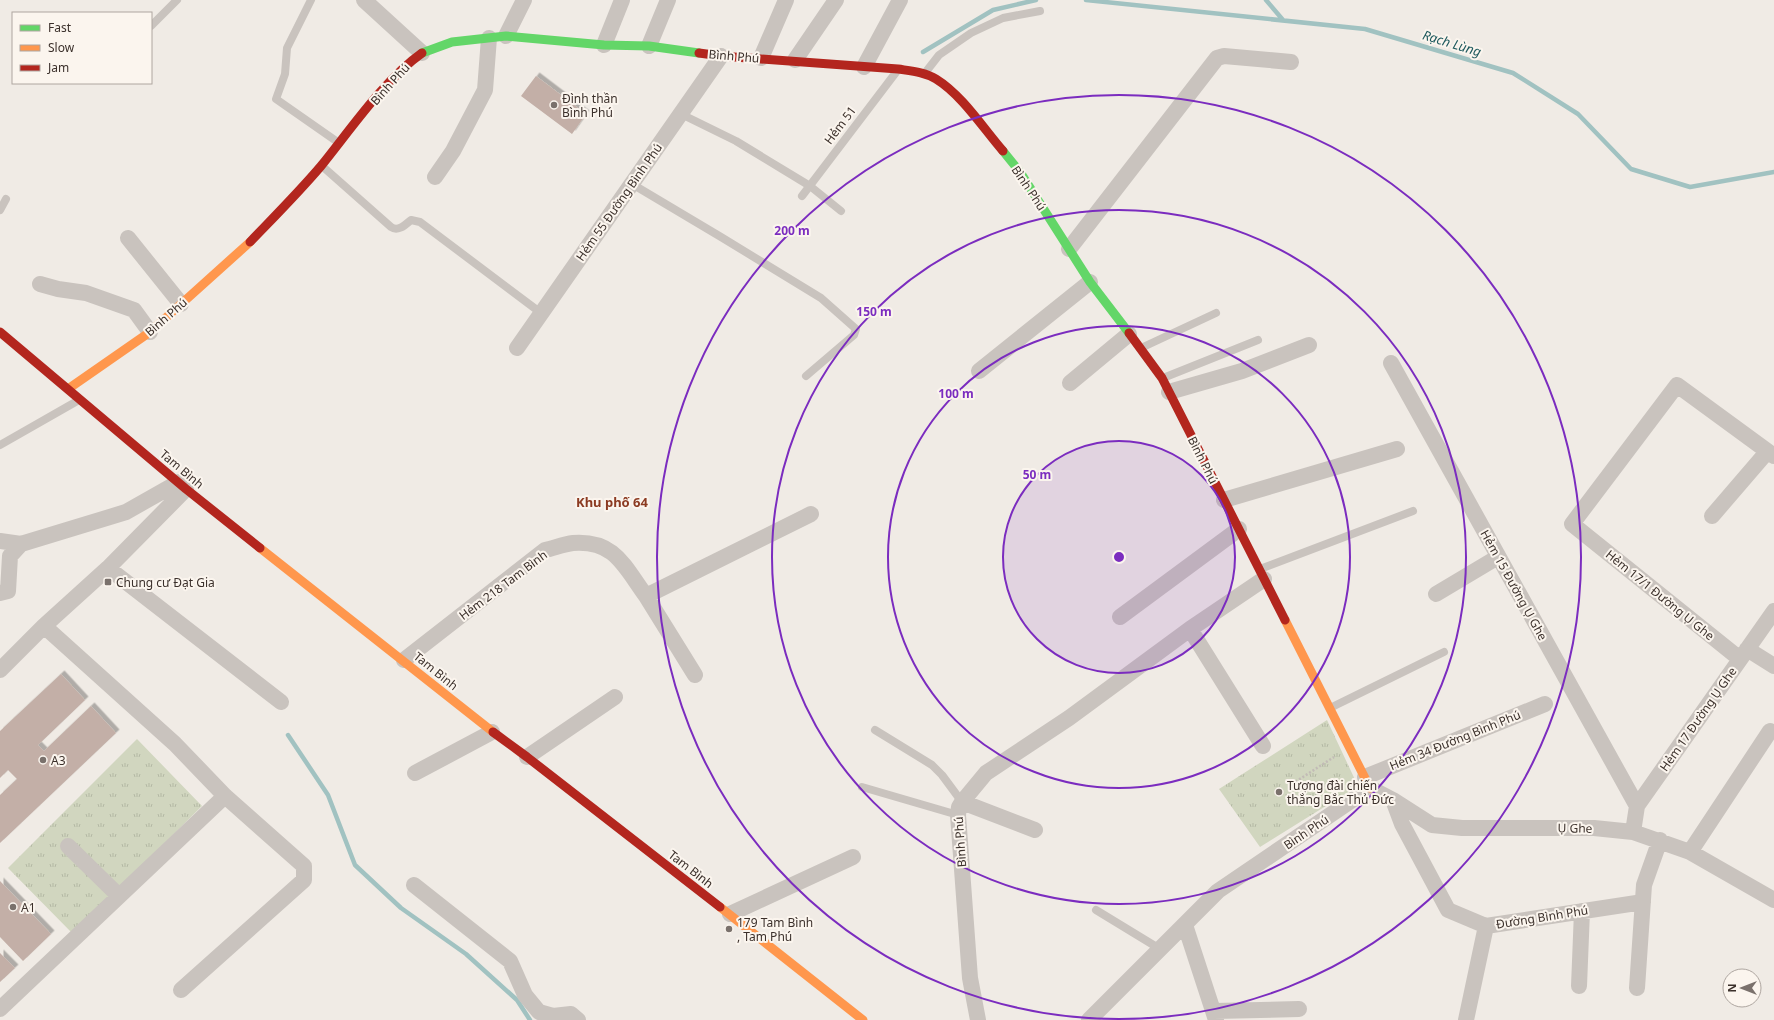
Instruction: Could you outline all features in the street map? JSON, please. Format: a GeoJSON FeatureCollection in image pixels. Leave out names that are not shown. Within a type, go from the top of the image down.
{"type":"FeatureCollection","features":[{"type":"Feature","properties":{"kind":"street"},"geometry":{"type":"LineString","coordinates":[[364,0],[422,53]]}},
{"type":"Feature","properties":{"kind":"street"},"geometry":{"type":"LineString","coordinates":[[506,36],[524,0]]}},
{"type":"Feature","properties":{"kind":"street"},"geometry":{"type":"LineString","coordinates":[[604,45],[622,0]]}},
{"type":"Feature","properties":{"kind":"street"},"geometry":{"type":"LineString","coordinates":[[649,46],[668,0]]}},
{"type":"Feature","properties":{"kind":"street"},"geometry":{"type":"LineString","coordinates":[[761,58],[786,0]]}},
{"type":"Feature","properties":{"kind":"street"},"geometry":{"type":"LineString","coordinates":[[795,60],[836,0]]}},
{"type":"Feature","properties":{"kind":"street"},"geometry":{"type":"LineString","coordinates":[[864,67],[900,0]]}},
{"type":"Feature","properties":{"kind":"street","name":"Bình Phú"},"geometry":{"type":"LineString","coordinates":[[68,389],[150,332],[248,244],[321,165],[377,97],[408,63],[422,53],[452,42],[506,36],[604,45],[649,46],[722,56],[795,60],[898,69],[924,74],[936,79],[956,94],[1020,172],[1090,282],[1162,378],[1367,782],[1218,891],[1089,1020]]}},
{"type":"Feature","properties":{"kind":"street"},"geometry":{"type":"LineString","coordinates":[[435,177],[453,151],[485,90],[489,38]]}},
{"type":"Feature","properties":{"kind":"street","name":"Hẻm 55 Đường Bình Phú"},"geometry":{"type":"LineString","coordinates":[[517,348],[722,56]]}},
{"type":"Feature","properties":{"kind":"street"},"geometry":{"type":"LineString","coordinates":[[1069,249],[1217,58],[1224,56],[1290,62]]}},
{"type":"Feature","properties":{"kind":"street"},"geometry":{"type":"LineString","coordinates":[[128,238],[181,304]]}},
{"type":"Feature","properties":{"kind":"street"},"geometry":{"type":"LineString","coordinates":[[978,371],[1090,282]]}},
{"type":"Feature","properties":{"kind":"street"},"geometry":{"type":"LineString","coordinates":[[40,284],[58,289],[86,293],[134,310],[150,332]]}},
{"type":"Feature","properties":{"kind":"street","name":"Tam Bình"},"geometry":{"type":"LineString","coordinates":[[0,332],[183,485],[404,660],[492,732],[527,757],[730,914],[863,1020]]}},
{"type":"Feature","properties":{"kind":"street"},"geometry":{"type":"LineString","coordinates":[[1070,383],[1129,334]]}},
{"type":"Feature","properties":{"kind":"street"},"geometry":{"type":"LineString","coordinates":[[1169,392],[1242,371],[1309,345]]}},
{"type":"Feature","properties":{"kind":"street","name":"Hẻm 15 Đường Ụ Ghe"},"geometry":{"type":"LineString","coordinates":[[1390,363],[1637,806]]}},
{"type":"Feature","properties":{"kind":"street","name":"Hẻm 17/1 Đường Ụ Ghe"},"geometry":{"type":"LineString","coordinates":[[1770,454],[1678,385],[1572,524],[1579,531],[1744,654],[1774,666]]}},
{"type":"Feature","properties":{"kind":"street"},"geometry":{"type":"LineString","coordinates":[[1224,500],[1397,449]]}},
{"type":"Feature","properties":{"kind":"street"},"geometry":{"type":"LineString","coordinates":[[1712,516],[1770,454]]}},
{"type":"Feature","properties":{"kind":"street"},"geometry":{"type":"LineString","coordinates":[[0,541],[22,544],[126,512],[183,485]]}},
{"type":"Feature","properties":{"kind":"street"},"geometry":{"type":"LineString","coordinates":[[0,670],[44,626],[108,568],[183,485]]}},
{"type":"Feature","properties":{"kind":"street"},"geometry":{"type":"LineString","coordinates":[[646,596],[812,514]]}},
{"type":"Feature","properties":{"kind":"street"},"geometry":{"type":"LineString","coordinates":[[1120,617],[1239,529]]}},
{"type":"Feature","properties":{"kind":"street","name":"Hẻm 218 Tam Bình"},"geometry":{"type":"LineString","coordinates":[[404,660],[545,550],[572,543],[602,546],[618,557],[646,596],[695,675]]}},
{"type":"Feature","properties":{"kind":"street"},"geometry":{"type":"LineString","coordinates":[[0,594],[8,591],[10,556],[22,544]]}},
{"type":"Feature","properties":{"kind":"street"},"geometry":{"type":"LineString","coordinates":[[1436,594],[1498,557]]}},
{"type":"Feature","properties":{"kind":"street"},"geometry":{"type":"LineString","coordinates":[[108,568],[281,702]]}},
{"type":"Feature","properties":{"kind":"street","name":"Bình Phú"},"geometry":{"type":"LineString","coordinates":[[978,1020],[970,978],[960,809],[986,773],[1069,718],[1262,574]]}},
{"type":"Feature","properties":{"kind":"street","name":"Hẻm 17 Đường Ụ Ghe"},"geometry":{"type":"LineString","coordinates":[[1633,832],[1637,806],[1774,611]]}},
{"type":"Feature","properties":{"kind":"street"},"geometry":{"type":"LineString","coordinates":[[44,626],[175,744],[225,796],[304,866],[304,880],[181,990]]}},
{"type":"Feature","properties":{"kind":"street"},"geometry":{"type":"LineString","coordinates":[[1190,629],[1263,746]]}},
{"type":"Feature","properties":{"kind":"street"},"geometry":{"type":"LineString","coordinates":[[527,757],[615,697]]}},
{"type":"Feature","properties":{"kind":"street","name":"Hẻm 34 Đường Bình Phú"},"geometry":{"type":"LineString","coordinates":[[1367,782],[1545,704]]}},
{"type":"Feature","properties":{"kind":"street"},"geometry":{"type":"LineString","coordinates":[[1690,852],[1770,731]]}},
{"type":"Feature","properties":{"kind":"street"},"geometry":{"type":"LineString","coordinates":[[415,773],[492,732]]}},
{"type":"Feature","properties":{"kind":"street","name":"Ụ Ghe"},"geometry":{"type":"LineString","coordinates":[[1367,782],[1432,825],[1462,828],[1594,828],[1633,832],[1660,840],[1690,852],[1774,900]]}},
{"type":"Feature","properties":{"kind":"street"},"geometry":{"type":"LineString","coordinates":[[0,1009],[225,796]]}},
{"type":"Feature","properties":{"kind":"street","name":"Đường Bình Phú"},"geometry":{"type":"LineString","coordinates":[[1393,800],[1402,824],[1448,910],[1486,926],[1643,902]]}},
{"type":"Feature","properties":{"kind":"street"},"geometry":{"type":"LineString","coordinates":[[960,809],[1034,830]]}},
{"type":"Feature","properties":{"kind":"street"},"geometry":{"type":"LineString","coordinates":[[1637,988],[1644,885],[1660,840]]}},
{"type":"Feature","properties":{"kind":"street"},"geometry":{"type":"LineString","coordinates":[[68,846],[119,896]]}},
{"type":"Feature","properties":{"kind":"street"},"geometry":{"type":"LineString","coordinates":[[730,914],[853,858]]}},
{"type":"Feature","properties":{"kind":"street"},"geometry":{"type":"LineString","coordinates":[[414,885],[510,961],[525,995],[539,1012],[553,1016],[571,1014],[578,1020]]}},
{"type":"Feature","properties":{"kind":"street"},"geometry":{"type":"LineString","coordinates":[[1579,986],[1582,911]]}},
{"type":"Feature","properties":{"kind":"street"},"geometry":{"type":"LineString","coordinates":[[1185,925],[1215,1015],[1299,1009]]}},
{"type":"Feature","properties":{"kind":"street"},"geometry":{"type":"LineString","coordinates":[[1466,1020],[1486,926]]}},
{"type":"Feature","properties":{"kind":"lane"},"geometry":{"type":"LineString","coordinates":[[152,25],[177,0]]}},
{"type":"Feature","properties":{"kind":"lane"},"geometry":{"type":"LineString","coordinates":[[311,0],[287,48],[285,74],[276,99],[339,143]]}},
{"type":"Feature","properties":{"kind":"lane"},"geometry":{"type":"LineString","coordinates":[[924,74],[939,55],[971,33],[1003,18],[1040,11]]}},
{"type":"Feature","properties":{"kind":"lane","name":"Hẻm 51"},"geometry":{"type":"LineString","coordinates":[[802,196],[898,69]]}},
{"type":"Feature","properties":{"kind":"lane"},"geometry":{"type":"LineString","coordinates":[[681,114],[736,141],[810,186],[841,211]]}},
{"type":"Feature","properties":{"kind":"lane"},"geometry":{"type":"LineString","coordinates":[[321,165],[390,228],[394,230],[399,229],[411,220],[420,222],[541,313]]}},
{"type":"Feature","properties":{"kind":"lane"},"geometry":{"type":"LineString","coordinates":[[632,184],[822,298],[856,329],[854,335],[806,376]]}},
{"type":"Feature","properties":{"kind":"lane"},"geometry":{"type":"LineString","coordinates":[[0,210],[6,199]]}},
{"type":"Feature","properties":{"kind":"lane"},"geometry":{"type":"LineString","coordinates":[[1140,348],[1216,313]]}},
{"type":"Feature","properties":{"kind":"lane"},"geometry":{"type":"LineString","coordinates":[[1162,378],[1258,340]]}},
{"type":"Feature","properties":{"kind":"lane"},"geometry":{"type":"LineString","coordinates":[[0,444],[80,399]]}},
{"type":"Feature","properties":{"kind":"lane"},"geometry":{"type":"LineString","coordinates":[[1262,574],[1413,511]]}},
{"type":"Feature","properties":{"kind":"lane"},"geometry":{"type":"LineString","coordinates":[[1330,708],[1444,652]]}},
{"type":"Feature","properties":{"kind":"lane"},"geometry":{"type":"LineString","coordinates":[[875,730],[932,766],[942,775],[960,809]]}},
{"type":"Feature","properties":{"kind":"lane"},"geometry":{"type":"LineString","coordinates":[[862,788],[960,809]]}},
{"type":"Feature","properties":{"kind":"lane"},"geometry":{"type":"LineString","coordinates":[[1096,910],[1160,949]]}},
{"type":"Feature","properties":{"kind":"path"},"geometry":{"type":"LineString","coordinates":[[1289,786],[1350,747]]}},
{"type":"Feature","properties":{"kind":"green space"},"geometry":{"type":"Polygon","coordinates":[[[1327,720],[1358,786],[1260,847],[1219,789],[1327,720]]]}},
{"type":"Feature","properties":{"kind":"green space"},"geometry":{"type":"Polygon","coordinates":[[[137,739],[202,806],[73,934],[8,868],[137,739]]]}},
{"type":"Feature","properties":{"kind":"building","name":"Đình thần Bình Phú"},"geometry":{"type":"Polygon","coordinates":[[[536,76],[586,114],[572,134],[521,96],[536,76]]]}},
{"type":"Feature","properties":{"kind":"building","name":"A3"},"geometry":{"type":"Polygon","coordinates":[[[61,674],[85,700],[38,745],[44,751],[91,706],[116,733],[0,843],[0,795],[17,779],[8,770],[0,778],[0,731],[61,674]]]}},
{"type":"Feature","properties":{"kind":"building","name":"A1"},"geometry":{"type":"Polygon","coordinates":[[[0,881],[51,934],[23,961],[0,937],[0,881]]]}},
{"type":"Feature","properties":{"kind":"building"},"geometry":{"type":"Polygon","coordinates":[[[0,953],[15,968],[0,982],[0,953]]]}},
{"type":"Feature","properties":{"kind":"waterway","name":"Rạch Lùng"},"geometry":{"type":"LineString","coordinates":[[923,52],[993,10],[1036,0]]}},
{"type":"Feature","properties":{"kind":"waterway","name":"Rạch Lùng"},"geometry":{"type":"LineString","coordinates":[[1086,0],[1365,29],[1513,73],[1578,114],[1631,169],[1690,187],[1774,172]]}},
{"type":"Feature","properties":{"kind":"waterway"},"geometry":{"type":"LineString","coordinates":[[1266,0],[1283,20]]}},
{"type":"Feature","properties":{"kind":"waterway"},"geometry":{"type":"LineString","coordinates":[[288,735],[328,795],[355,865],[401,908],[466,954],[517,1000],[530,1020]]}},
{"type":"Feature","properties":{"kind":"traffic: fast"},"geometry":{"type":"LineString","coordinates":[[422,53],[452,42],[506,36],[604,45],[649,46],[699,53]]}},
{"type":"Feature","properties":{"kind":"traffic: fast"},"geometry":{"type":"LineString","coordinates":[[1003,151],[1020,172],[1090,282],[1129,333]]}},
{"type":"Feature","properties":{"kind":"traffic: slow"},"geometry":{"type":"LineString","coordinates":[[68,389],[150,332],[250,242]]}},
{"type":"Feature","properties":{"kind":"traffic: slow"},"geometry":{"type":"LineString","coordinates":[[260,548],[493,732]]}},
{"type":"Feature","properties":{"kind":"traffic: slow"},"geometry":{"type":"LineString","coordinates":[[1285,620],[1370,788]]}},
{"type":"Feature","properties":{"kind":"traffic: slow"},"geometry":{"type":"LineString","coordinates":[[720,907],[863,1020]]}},
{"type":"Feature","properties":{"kind":"traffic: jam"},"geometry":{"type":"LineString","coordinates":[[250,242],[313,176],[381,91],[408,64],[422,53]]}},
{"type":"Feature","properties":{"kind":"traffic: jam"},"geometry":{"type":"LineString","coordinates":[[699,53],[721,56],[898,69],[918,72],[936,79],[955,94],[972,112],[1003,151]]}},
{"type":"Feature","properties":{"kind":"traffic: jam"},"geometry":{"type":"LineString","coordinates":[[0,332],[186,489],[260,548]]}},
{"type":"Feature","properties":{"kind":"traffic: jam"},"geometry":{"type":"LineString","coordinates":[[1129,333],[1162,378],[1285,620]]}},
{"type":"Feature","properties":{"kind":"traffic: jam"},"geometry":{"type":"LineString","coordinates":[[493,732],[720,907]]}},
{"type":"Feature","properties":{"kind":"place","name":"Đình thần Bình Phú"},"geometry":{"type":"Point","coordinates":[554,105]}},
{"type":"Feature","properties":{"kind":"place","name":"Chung cư Đạt Gia"},"geometry":{"type":"Point","coordinates":[108,582]}},
{"type":"Feature","properties":{"kind":"place","name":"A3"},"geometry":{"type":"Point","coordinates":[43,760]}},
{"type":"Feature","properties":{"kind":"place","name":"Tượng đài chiến thắng Bắc Thủ Đức"},"geometry":{"type":"Point","coordinates":[1279,792]}},
{"type":"Feature","properties":{"kind":"place","name":"A1"},"geometry":{"type":"Point","coordinates":[13,907]}},
{"type":"Feature","properties":{"kind":"place","name":"179 Tam Bình , Tam Phú"},"geometry":{"type":"Point","coordinates":[729,929]}},
{"type":"Feature","properties":{"kind":"district","name":"Khu phố 64"},"geometry":{"type":"Point","coordinates":[612,502]}}]}
